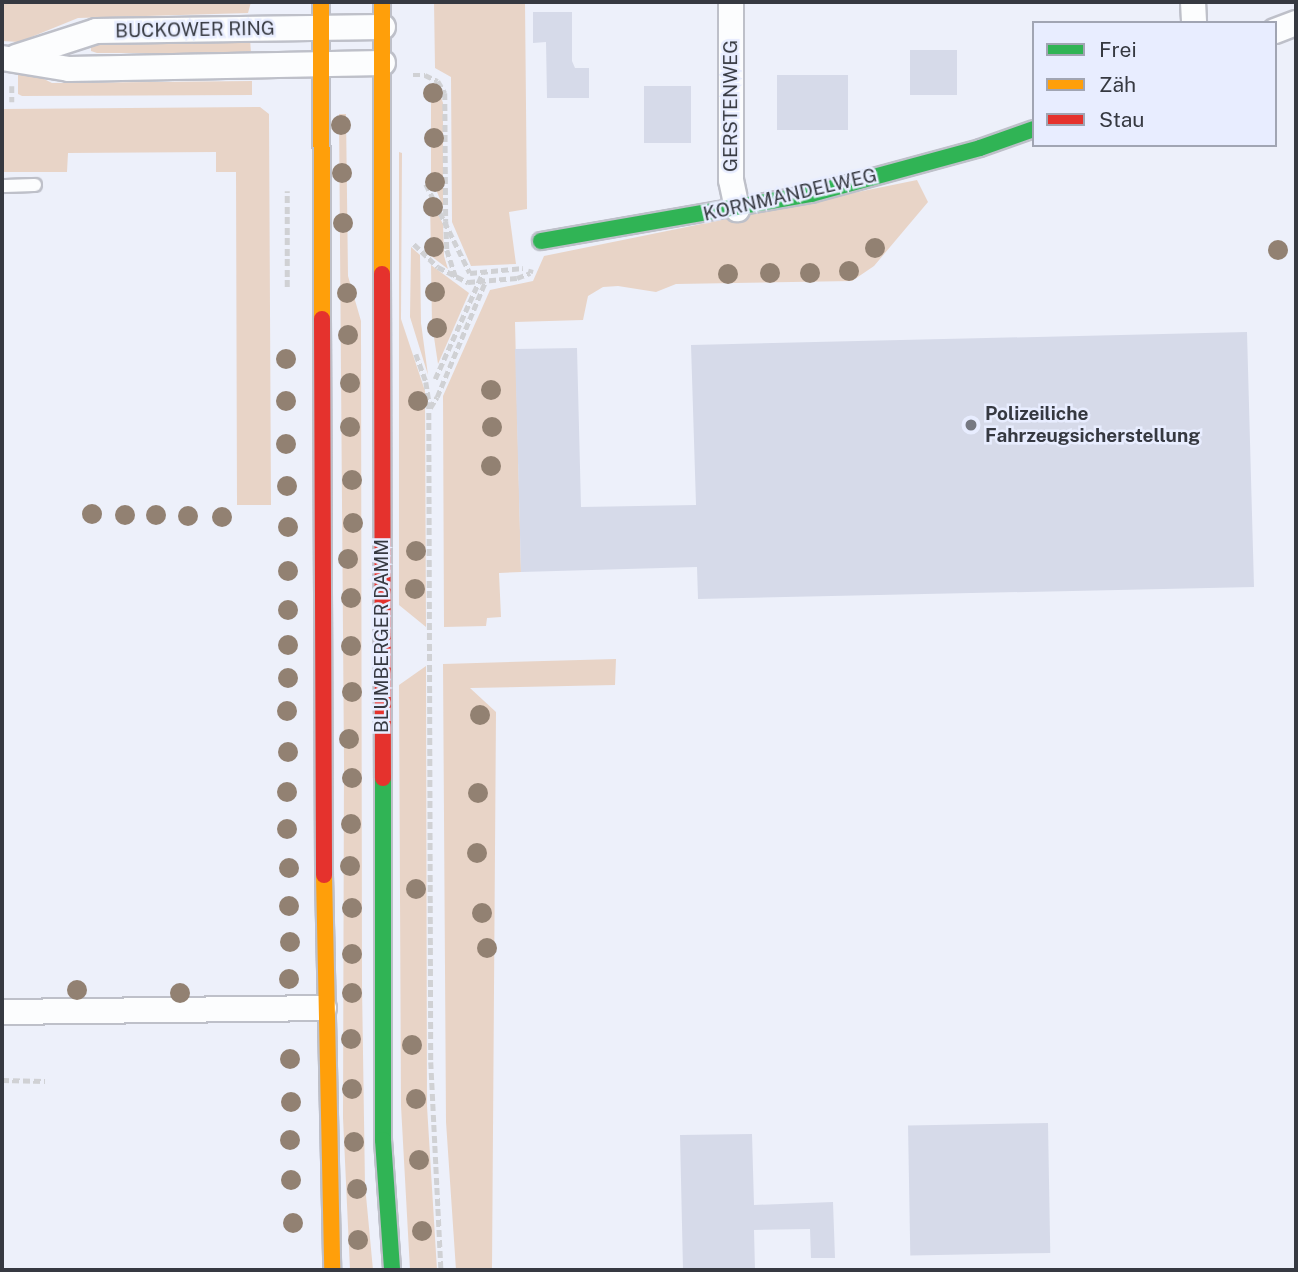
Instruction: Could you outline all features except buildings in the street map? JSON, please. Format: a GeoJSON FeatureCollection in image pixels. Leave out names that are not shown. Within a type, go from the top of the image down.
{"type":"FeatureCollection","features":[{"type":"Feature","properties":{"kind":"main road"},"geometry":{"type":"LineString","coordinates":[[321,2],[324,1008],[332,1270]]}},
{"type":"Feature","properties":{"kind":"main road","name":"BLUMBERGER DAMM"},"geometry":{"type":"LineString","coordinates":[[382,2],[383,27],[393,69],[381,246],[383,1140],[392,1270]]}},
{"type":"Feature","properties":{"kind":"main road","name":"KORNMANDELWEG"},"geometry":{"type":"LineString","coordinates":[[541,241],[737,209],[893,172],[1032,130]]}},
{"type":"Feature","properties":{"kind":"street","name":"GERSTENWEG"},"geometry":{"type":"LineString","coordinates":[[730,2],[731,180],[737,209]]}},
{"type":"Feature","properties":{"kind":"street"},"geometry":{"type":"LineString","coordinates":[[1193,2],[1194,21]]}},
{"type":"Feature","properties":{"kind":"street"},"geometry":{"type":"LineString","coordinates":[[1277,30],[1296,23]]}},
{"type":"Feature","properties":{"kind":"street","name":"BUCKOWER RING"},"geometry":{"type":"LineString","coordinates":[[7,58],[96,31],[383,27]]}},
{"type":"Feature","properties":{"kind":"street","name":"BUCKOWER RING"},"geometry":{"type":"LineString","coordinates":[[7,58],[69,69],[321,64],[393,69]]}},
{"type":"Feature","properties":{"kind":"street"},"geometry":{"type":"LineString","coordinates":[[2,1012],[324,1008]]}},
{"type":"Feature","properties":{"kind":"lane"},"geometry":{"type":"LineString","coordinates":[[2,186],[36,185]]}},
{"type":"Feature","properties":{"kind":"path"},"geometry":{"type":"LineString","coordinates":[[393,69],[425,75],[438,81],[445,93],[447,250],[456,278]]}},
{"type":"Feature","properties":{"kind":"path"},"geometry":{"type":"LineString","coordinates":[[425,184],[470,273],[524,268]]}},
{"type":"Feature","properties":{"kind":"path"},"geometry":{"type":"LineString","coordinates":[[408,239],[438,267],[456,278],[478,282],[530,273],[541,241]]}},
{"type":"Feature","properties":{"kind":"path"},"geometry":{"type":"LineString","coordinates":[[435,379],[483,272]]}},
{"type":"Feature","properties":{"kind":"path"},"geometry":{"type":"LineString","coordinates":[[429,409],[437,397],[485,282]]}},
{"type":"Feature","properties":{"kind":"path"},"geometry":{"type":"LineString","coordinates":[[426,382],[429,409],[431,1062],[441,1270]]}},
{"type":"Feature","properties":{"kind":"path"},"geometry":{"type":"LineString","coordinates":[[2,1080],[45,1081]]}},
{"type":"Feature","properties":{"kind":"shaded area"},"geometry":{"type":"Polygon","coordinates":[[[2,2],[251,2],[248,13],[78,18],[19,42],[2,41],[2,2]]]}},
{"type":"Feature","properties":{"kind":"shaded area"},"geometry":{"type":"Polygon","coordinates":[[[434,2],[525,2],[527,209],[509,212],[516,264],[471,266],[452,222],[451,77],[435,68],[434,2]]]}},
{"type":"Feature","properties":{"kind":"shaded area"},"geometry":{"type":"Polygon","coordinates":[[[250,39],[251,53],[91,51],[93,43],[250,39]]]}},
{"type":"Feature","properties":{"kind":"shaded area"},"geometry":{"type":"Polygon","coordinates":[[[18,72],[38,76],[52,83],[252,81],[252,95],[22,96],[18,94],[18,72]]]}},
{"type":"Feature","properties":{"kind":"shaded area"},"geometry":{"type":"Polygon","coordinates":[[[431,84],[437,85],[443,103],[443,206],[431,178],[431,84]]]}},
{"type":"Feature","properties":{"kind":"shaded area"},"geometry":{"type":"Polygon","coordinates":[[[260,107],[269,114],[271,505],[237,505],[236,172],[216,172],[216,152],[68,153],[67,172],[2,172],[2,109],[260,107]]]}},
{"type":"Feature","properties":{"kind":"shaded area"},"geometry":{"type":"Polygon","coordinates":[[[339,114],[346,114],[348,276],[361,321],[362,986],[365,1185],[373,1270],[350,1270],[343,1118],[344,762],[339,114]]]}},
{"type":"Feature","properties":{"kind":"shaded area"},"geometry":{"type":"Polygon","coordinates":[[[399,152],[402,153],[401,319],[425,391],[426,627],[399,605],[399,152]]]}},
{"type":"Feature","properties":{"kind":"shaded area"},"geometry":{"type":"Polygon","coordinates":[[[917,180],[928,202],[874,266],[852,281],[676,284],[656,292],[618,286],[603,287],[588,296],[583,320],[515,322],[521,572],[499,573],[501,617],[487,618],[486,626],[444,627],[443,396],[490,290],[533,281],[544,256],[917,180]]]}},
{"type":"Feature","properties":{"kind":"shaded area"},"geometry":{"type":"Polygon","coordinates":[[[430,199],[443,224],[444,256],[448,269],[431,256],[430,199]]]}},
{"type":"Feature","properties":{"kind":"shaded area"},"geometry":{"type":"Polygon","coordinates":[[[411,247],[420,255],[421,323],[428,375],[410,317],[411,247]]]}},
{"type":"Feature","properties":{"kind":"shaded area"},"geometry":{"type":"Polygon","coordinates":[[[431,265],[469,293],[438,364],[432,324],[431,265]]]}},
{"type":"Feature","properties":{"kind":"shaded area"},"geometry":{"type":"Polygon","coordinates":[[[616,659],[615,685],[470,688],[496,712],[492,1270],[456,1270],[446,1122],[443,664],[616,659]]]}},
{"type":"Feature","properties":{"kind":"shaded area"},"geometry":{"type":"Polygon","coordinates":[[[426,666],[427,1106],[437,1270],[410,1270],[401,1106],[399,685],[426,666]]]}},
{"type":"Feature","properties":{"kind":"traffic: fast"},"geometry":{"type":"LineString","coordinates":[[541,241],[811,194],[980,148],[1032,130]]}},
{"type":"Feature","properties":{"kind":"traffic: fast"},"geometry":{"type":"LineString","coordinates":[[383,778],[383,1140],[392,1270]]}},
{"type":"Feature","properties":{"kind":"traffic: slow"},"geometry":{"type":"LineString","coordinates":[[321,2],[322,319]]}},
{"type":"Feature","properties":{"kind":"traffic: slow"},"geometry":{"type":"LineString","coordinates":[[382,2],[382,274]]}},
{"type":"Feature","properties":{"kind":"traffic: slow"},"geometry":{"type":"LineString","coordinates":[[324,875],[332,1270]]}},
{"type":"Feature","properties":{"kind":"traffic: jam"},"geometry":{"type":"LineString","coordinates":[[382,274],[383,778]]}},
{"type":"Feature","properties":{"kind":"traffic: jam"},"geometry":{"type":"LineString","coordinates":[[322,319],[324,875]]}},
{"type":"Feature","properties":{"kind":"place","name":"Polizeiliche Fahrzeugsicherstellung"},"geometry":{"type":"Point","coordinates":[971,425]}}]}
